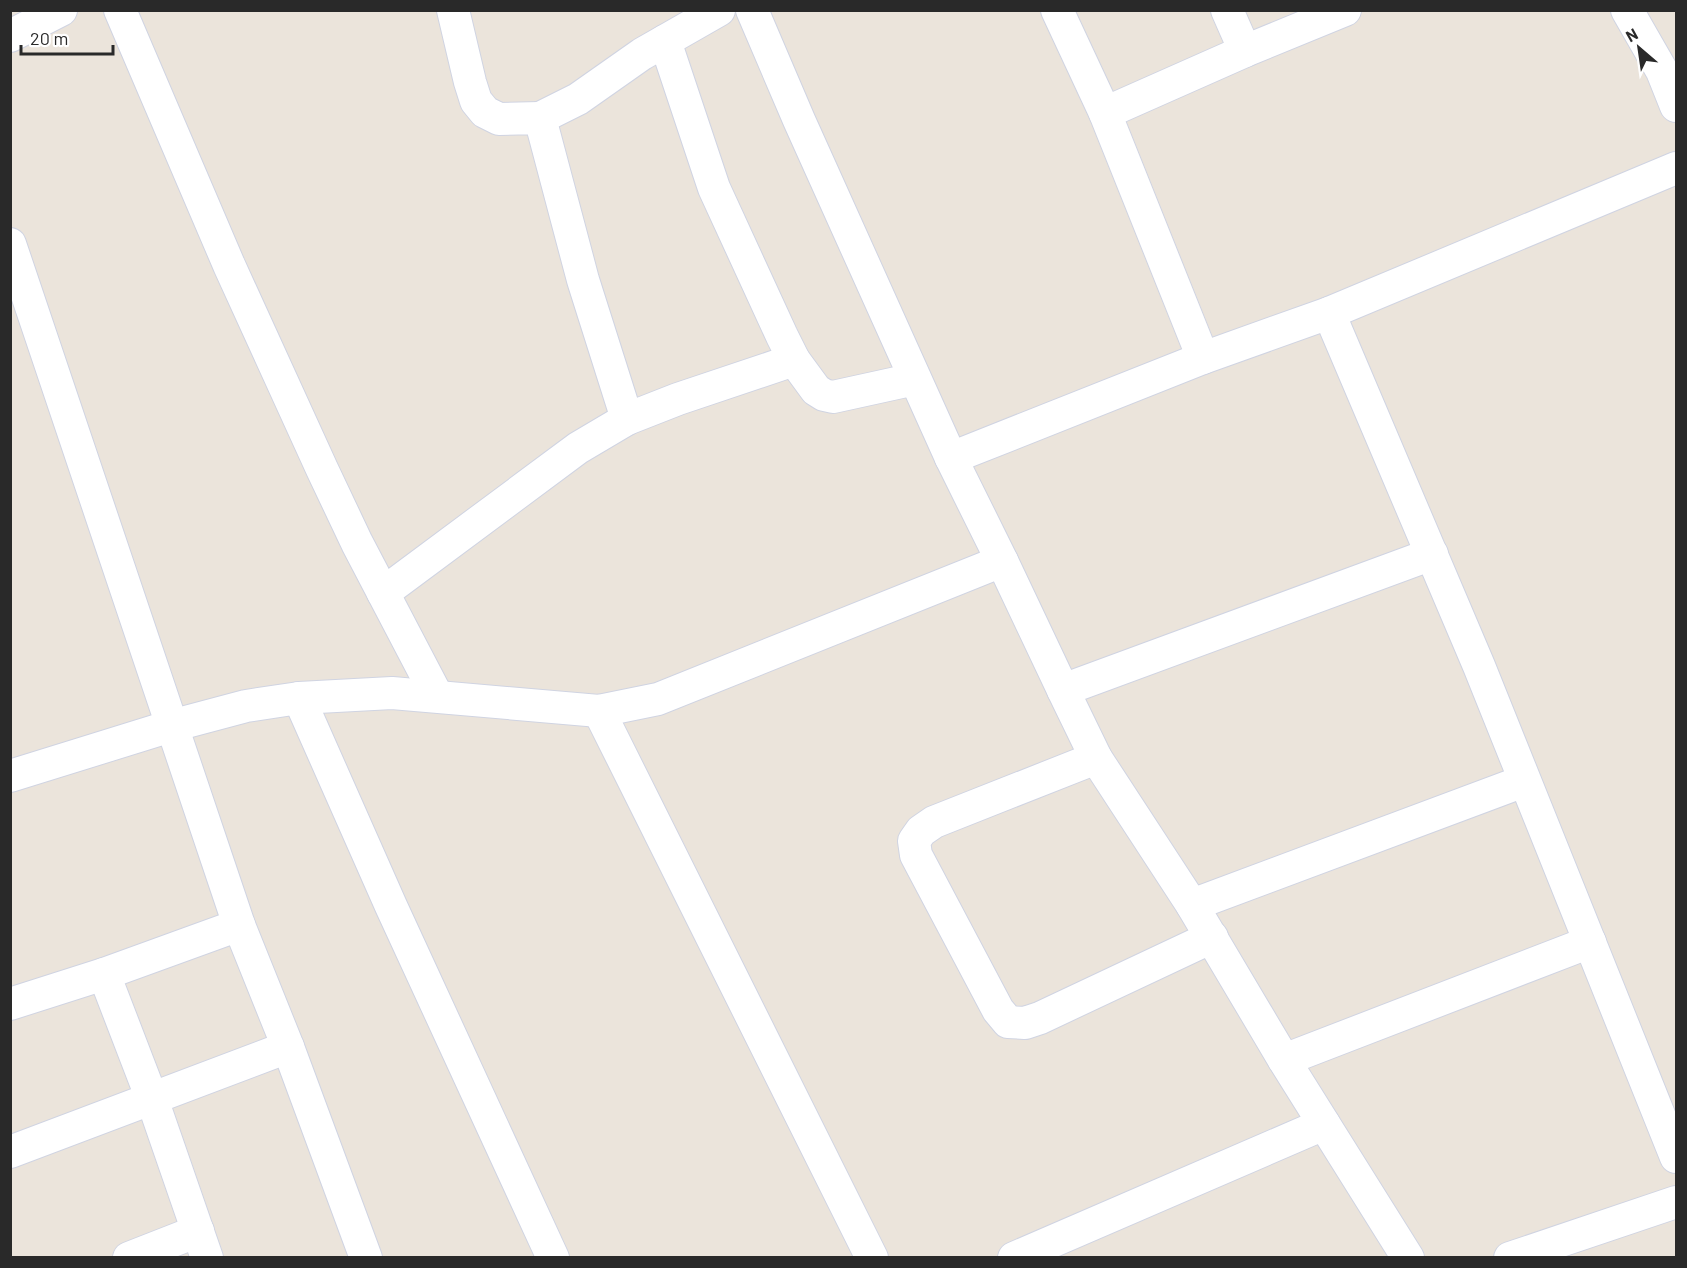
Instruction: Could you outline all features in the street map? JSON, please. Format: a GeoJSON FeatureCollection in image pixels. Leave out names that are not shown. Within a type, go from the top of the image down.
{"type":"FeatureCollection","features":[{"type":"Feature","properties":{"kind":"street"},"geometry":{"type":"LineString","coordinates":[[10,36],[61,10]]}},
{"type":"Feature","properties":{"kind":"street"},"geometry":{"type":"LineString","coordinates":[[120,10],[233,276],[357,543],[437,696]]}},
{"type":"Feature","properties":{"kind":"street"},"geometry":{"type":"LineString","coordinates":[[453,10],[476,101],[485,112],[499,120],[540,118],[578,99],[642,54],[719,10]]}},
{"type":"Feature","properties":{"kind":"street"},"geometry":{"type":"LineString","coordinates":[[752,10],[915,380],[1096,758],[1192,905],[1284,1060],[1408,1257]]}},
{"type":"Feature","properties":{"kind":"street"},"geometry":{"type":"LineString","coordinates":[[1057,10],[1105,113],[1203,358]]}},
{"type":"Feature","properties":{"kind":"street"},"geometry":{"type":"LineString","coordinates":[[1227,10],[1245,51]]}},
{"type":"Feature","properties":{"kind":"street"},"geometry":{"type":"LineString","coordinates":[[1105,113],[1344,10]]}},
{"type":"Feature","properties":{"kind":"street"},"geometry":{"type":"LineString","coordinates":[[1627,10],[1669,68],[1677,105]]}},
{"type":"Feature","properties":{"kind":"street"},"geometry":{"type":"LineString","coordinates":[[665,40],[714,188],[794,360],[816,390],[833,398],[915,380]]}},
{"type":"Feature","properties":{"kind":"street"},"geometry":{"type":"LineString","coordinates":[[540,118],[583,280],[627,419]]}},
{"type":"Feature","properties":{"kind":"street"},"geometry":{"type":"LineString","coordinates":[[951,458],[1203,358],[1329,313],[1677,168]]}},
{"type":"Feature","properties":{"kind":"street"},"geometry":{"type":"LineString","coordinates":[[10,244],[239,925],[288,1047],[366,1257]]}},
{"type":"Feature","properties":{"kind":"street"},"geometry":{"type":"LineString","coordinates":[[1329,313],[1479,666],[1677,1157]]}},
{"type":"Feature","properties":{"kind":"street"},"geometry":{"type":"LineString","coordinates":[[383,593],[578,448],[627,419],[678,399],[794,360]]}},
{"type":"Feature","properties":{"kind":"street"},"geometry":{"type":"LineString","coordinates":[[1063,690],[1432,554]]}},
{"type":"Feature","properties":{"kind":"street"},"geometry":{"type":"LineString","coordinates":[[10,776],[171,726],[246,706],[299,698],[392,693],[599,711],[658,699],[1002,561]]}},
{"type":"Feature","properties":{"kind":"street"},"geometry":{"type":"LineString","coordinates":[[299,698],[391,906],[553,1257]]}},
{"type":"Feature","properties":{"kind":"street"},"geometry":{"type":"LineString","coordinates":[[599,711],[872,1257]]}},
{"type":"Feature","properties":{"kind":"street"},"geometry":{"type":"LineString","coordinates":[[1096,758],[934,822],[921,831],[914,841],[916,855],[998,1010],[1008,1022],[1024,1023],[1040,1018],[1212,937]]}},
{"type":"Feature","properties":{"kind":"street"},"geometry":{"type":"LineString","coordinates":[[1192,905],[1524,781]]}},
{"type":"Feature","properties":{"kind":"street"},"geometry":{"type":"LineString","coordinates":[[10,1004],[104,974],[239,925]]}},
{"type":"Feature","properties":{"kind":"street"},"geometry":{"type":"LineString","coordinates":[[1284,1060],[1590,942]]}},
{"type":"Feature","properties":{"kind":"street"},"geometry":{"type":"LineString","coordinates":[[104,974],[152,1099],[202,1244],[129,1257]]}},
{"type":"Feature","properties":{"kind":"street"},"geometry":{"type":"LineString","coordinates":[[10,1152],[288,1047]]}},
{"type":"Feature","properties":{"kind":"street"},"geometry":{"type":"LineString","coordinates":[[1014,1257],[1324,1124]]}},
{"type":"Feature","properties":{"kind":"street"},"geometry":{"type":"LineString","coordinates":[[1510,1257],[1677,1202]]}}]}
